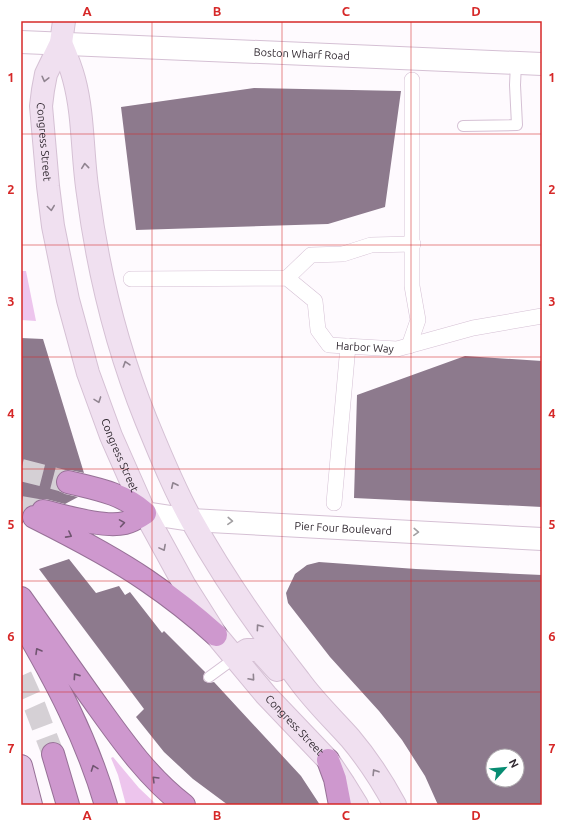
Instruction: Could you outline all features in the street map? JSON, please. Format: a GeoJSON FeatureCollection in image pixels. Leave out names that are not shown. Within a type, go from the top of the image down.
{"type":"FeatureCollection","features":[{"type":"Feature","properties":{"kind":"highway"},"geometry":{"type":"LineString","coordinates":[[68,482],[113,494],[131,502],[145,513],[138,518],[126,522],[110,524],[38,514],[147,580],[189,611],[216,634]]}},
{"type":"Feature","properties":{"kind":"highway"},"geometry":{"type":"LineString","coordinates":[[21,598],[137,759],[162,786],[184,805]]}},
{"type":"Feature","properties":{"kind":"highway"},"geometry":{"type":"LineString","coordinates":[[21,621],[55,681],[74,719],[93,763],[106,805]]}},
{"type":"Feature","properties":{"kind":"highway"},"geometry":{"type":"LineString","coordinates":[[53,754],[68,805]]}},
{"type":"Feature","properties":{"kind":"highway"},"geometry":{"type":"LineString","coordinates":[[328,760],[335,779],[340,805]]}},
{"type":"Feature","properties":{"kind":"main road","name":"Congress Street"},"geometry":{"type":"LineString","coordinates":[[64,21],[61,43],[46,74],[43,90],[42,106],[48,186],[53,226],[68,300],[88,373],[111,436],[145,513],[185,586],[216,634],[266,694],[328,760],[357,805]]}},
{"type":"Feature","properties":{"kind":"main road"},"geometry":{"type":"LineString","coordinates":[[61,43],[69,62],[78,97],[90,212],[102,275],[110,310],[132,383],[145,419],[191,520],[239,598],[302,685],[351,739],[370,765],[395,805]]}},
{"type":"Feature","properties":{"kind":"main road"},"geometry":{"type":"LineString","coordinates":[[235,658],[246,650],[258,650],[282,675],[302,685]]}},
{"type":"Feature","properties":{"kind":"main road"},"geometry":{"type":"LineString","coordinates":[[21,766],[31,805]]}},
{"type":"Feature","properties":{"kind":"street","name":"Boston Wharf Road"},"geometry":{"type":"LineString","coordinates":[[21,42],[542,64]]}},
{"type":"Feature","properties":{"kind":"street"},"geometry":{"type":"LineString","coordinates":[[409,346],[418,320],[412,286],[412,80]]}},
{"type":"Feature","properties":{"kind":"street"},"geometry":{"type":"LineString","coordinates":[[131,279],[287,278],[310,255],[343,254],[371,244],[413,244]]}},
{"type":"Feature","properties":{"kind":"street","name":"Harbor Way"},"geometry":{"type":"LineString","coordinates":[[287,278],[315,301],[318,330],[329,346],[397,349],[473,328],[542,316]]}},
{"type":"Feature","properties":{"kind":"street"},"geometry":{"type":"LineString","coordinates":[[334,503],[348,346]]}},
{"type":"Feature","properties":{"kind":"street","name":"Pier Four Boulevard"},"geometry":{"type":"LineString","coordinates":[[145,513],[191,520],[542,539]]}},
{"type":"Feature","properties":{"kind":"lane"},"geometry":{"type":"LineString","coordinates":[[463,126],[517,125],[515,85],[516,63]]}},
{"type":"Feature","properties":{"kind":"lane"},"geometry":{"type":"LineString","coordinates":[[209,677],[235,658]]}},
{"type":"Feature","properties":{"kind":"shaded area"},"geometry":{"type":"Polygon","coordinates":[[[21,271],[26,271],[36,321],[21,320],[21,271]]]}},
{"type":"Feature","properties":{"kind":"shaded area"},"geometry":{"type":"Polygon","coordinates":[[[113,757],[139,788],[157,805],[126,805],[118,775],[111,758],[113,757]]]}},
{"type":"Feature","properties":{"kind":"building"},"geometry":{"type":"Polygon","coordinates":[[[254,88],[401,91],[385,207],[328,224],[136,230],[121,107],[254,88]]]}},
{"type":"Feature","properties":{"kind":"building"},"geometry":{"type":"Polygon","coordinates":[[[21,338],[43,339],[84,473],[64,470],[59,473],[56,480],[56,486],[59,491],[78,497],[65,504],[46,499],[39,499],[23,511],[23,523],[21,524],[21,338]]]}},
{"type":"Feature","properties":{"kind":"building"},"geometry":{"type":"Polygon","coordinates":[[[465,356],[542,361],[542,507],[354,498],[357,395],[465,356]]]}},
{"type":"Feature","properties":{"kind":"building"},"geometry":{"type":"Polygon","coordinates":[[[69,559],[96,593],[119,586],[125,595],[130,592],[162,633],[164,631],[205,672],[203,677],[204,681],[209,683],[214,682],[301,776],[320,805],[228,805],[193,779],[164,752],[136,717],[144,709],[39,569],[69,559]]]}},
{"type":"Feature","properties":{"kind":"building"},"geometry":{"type":"Polygon","coordinates":[[[319,562],[416,569],[542,575],[542,805],[438,805],[425,776],[402,740],[379,711],[330,657],[288,603],[286,593],[295,574],[307,565],[319,562]]]}},
{"type":"Feature","properties":{"kind":"tunnel"},"geometry":{"type":"LineString","coordinates":[[21,470],[68,482]]}},
{"type":"Feature","properties":{"kind":"tunnel"},"geometry":{"type":"LineString","coordinates":[[21,507],[43,511]]}},
{"type":"Feature","properties":{"kind":"tunnel"},"geometry":{"type":"LineString","coordinates":[[21,676],[53,754]]}}]}
